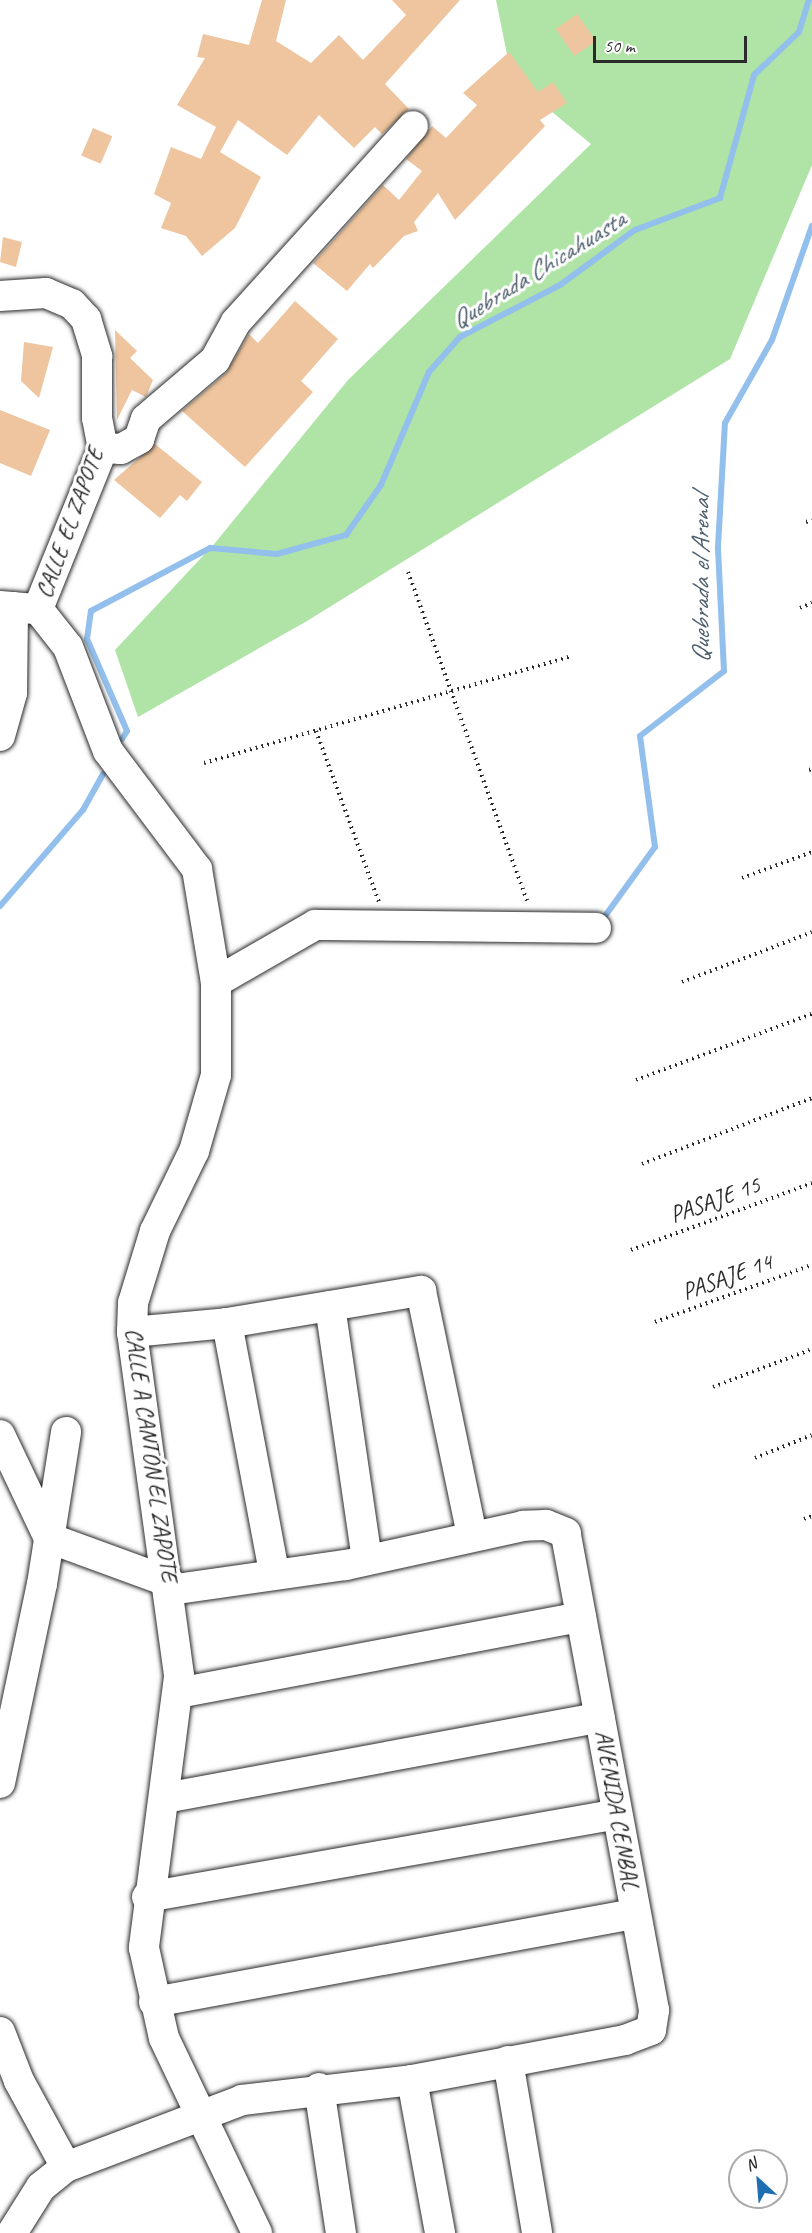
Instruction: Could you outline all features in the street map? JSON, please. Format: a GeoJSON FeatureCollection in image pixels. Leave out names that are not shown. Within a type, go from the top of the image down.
{"type":"FeatureCollection","features":[{"type":"Feature","properties":{"kind":"street"},"geometry":{"type":"LineString","coordinates":[[103,448],[121,449],[139,439],[146,419],[214,360],[236,322],[413,126]]}},
{"type":"Feature","properties":{"kind":"street","name":"CALLE EL ZAPOTE"},"geometry":{"type":"LineString","coordinates":[[0,296],[45,293],[72,304],[86,319],[97,356],[103,448],[17,607]]}},
{"type":"Feature","properties":{"kind":"street"},"geometry":{"type":"LineString","coordinates":[[0,736],[12,693],[17,607]]}},
{"type":"Feature","properties":{"kind":"street","name":"CALLE A CANTÓN EL ZAPOTE"},"geometry":{"type":"LineString","coordinates":[[17,607],[68,647],[108,751],[197,869],[216,982],[216,1075],[194,1151],[155,1231],[133,1302],[132,1332],[169,1586],[178,1693],[165,1798],[147,1897],[144,1948],[154,2002],[198,2115],[256,2233]]}},
{"type":"Feature","properties":{"kind":"street"},"geometry":{"type":"LineString","coordinates":[[216,982],[315,925],[596,928]]}},
{"type":"Feature","properties":{"kind":"street"},"geometry":{"type":"LineString","coordinates":[[132,1332],[227,1323],[422,1291],[472,1535]]}},
{"type":"Feature","properties":{"kind":"street"},"geometry":{"type":"LineString","coordinates":[[330,1306],[367,1559]]}},
{"type":"Feature","properties":{"kind":"street"},"geometry":{"type":"LineString","coordinates":[[227,1323],[274,1572]]}},
{"type":"Feature","properties":{"kind":"street"},"geometry":{"type":"LineString","coordinates":[[0,1783],[49,1538],[66,1432]]}},
{"type":"Feature","properties":{"kind":"street"},"geometry":{"type":"LineString","coordinates":[[0,1435],[49,1538],[169,1586]]}},
{"type":"Feature","properties":{"kind":"street","name":"AVENIDA CENBAL"},"geometry":{"type":"LineString","coordinates":[[12,2233],[41,2187],[66,2168],[198,2115],[242,2100],[319,2088],[412,2080],[625,2040],[651,2030],[654,2010],[566,1533],[546,1525],[472,1535],[367,1559],[169,1586]]}},
{"type":"Feature","properties":{"kind":"street"},"geometry":{"type":"LineString","coordinates":[[178,1693],[581,1617]]}},
{"type":"Feature","properties":{"kind":"street"},"geometry":{"type":"LineString","coordinates":[[165,1798],[600,1717]]}},
{"type":"Feature","properties":{"kind":"street"},"geometry":{"type":"LineString","coordinates":[[147,1897],[617,1814]]}},
{"type":"Feature","properties":{"kind":"street"},"geometry":{"type":"LineString","coordinates":[[154,2002],[635,1914]]}},
{"type":"Feature","properties":{"kind":"street"},"geometry":{"type":"LineString","coordinates":[[0,2032],[19,2081],[66,2168]]}},
{"type":"Feature","properties":{"kind":"street"},"geometry":{"type":"LineString","coordinates":[[508,2061],[537,2233]]}},
{"type":"Feature","properties":{"kind":"street"},"geometry":{"type":"LineString","coordinates":[[412,2080],[440,2233]]}},
{"type":"Feature","properties":{"kind":"street"},"geometry":{"type":"LineString","coordinates":[[319,2088],[342,2233]]}},
{"type":"Feature","properties":{"kind":"path"},"geometry":{"type":"LineString","coordinates":[[806,522],[812,520]]}},
{"type":"Feature","properties":{"kind":"path"},"geometry":{"type":"LineString","coordinates":[[408,572],[537,928]]}},
{"type":"Feature","properties":{"kind":"path"},"geometry":{"type":"LineString","coordinates":[[800,608],[812,603]]}},
{"type":"Feature","properties":{"kind":"path"},"geometry":{"type":"LineString","coordinates":[[204,763],[572,656]]}},
{"type":"Feature","properties":{"kind":"path"},"geometry":{"type":"LineString","coordinates":[[316,731],[388,926]]}},
{"type":"Feature","properties":{"kind":"path"},"geometry":{"type":"LineString","coordinates":[[742,878],[812,852]]}},
{"type":"Feature","properties":{"kind":"path"},"geometry":{"type":"LineString","coordinates":[[682,982],[812,932]]}},
{"type":"Feature","properties":{"kind":"path"},"geometry":{"type":"LineString","coordinates":[[636,1080],[812,1014]]}},
{"type":"Feature","properties":{"kind":"path"},"geometry":{"type":"LineString","coordinates":[[642,1164],[812,1098]]}},
{"type":"Feature","properties":{"kind":"path","name":"PASAJE 15"},"geometry":{"type":"LineString","coordinates":[[631,1250],[812,1183]]}},
{"type":"Feature","properties":{"kind":"path","name":"PASAJE 14"},"geometry":{"type":"LineString","coordinates":[[655,1322],[812,1265]]}},
{"type":"Feature","properties":{"kind":"path"},"geometry":{"type":"LineString","coordinates":[[713,1386],[812,1349]]}},
{"type":"Feature","properties":{"kind":"path"},"geometry":{"type":"LineString","coordinates":[[755,1458],[812,1435]]}},
{"type":"Feature","properties":{"kind":"path"},"geometry":{"type":"LineString","coordinates":[[804,1519],[812,1516]]}},
{"type":"Feature","properties":{"kind":"green space"},"geometry":{"type":"Polygon","coordinates":[[[496,0],[812,0],[812,165],[730,359],[307,621],[138,717],[115,650],[215,543],[348,380],[591,144],[512,79],[496,0]]]}},
{"type":"Feature","properties":{"kind":"building"},"geometry":{"type":"Polygon","coordinates":[[[262,0],[286,0],[276,41],[311,63],[339,35],[363,60],[406,15],[392,0],[460,0],[385,84],[409,109],[382,134],[375,127],[354,148],[319,115],[287,155],[238,120],[220,152],[261,177],[235,228],[202,256],[186,236],[161,228],[171,203],[154,194],[171,147],[201,159],[216,127],[177,105],[205,58],[197,57],[203,34],[249,45],[262,0]]]}},
{"type":"Feature","properties":{"kind":"building"},"geometry":{"type":"Polygon","coordinates":[[[577,14],[596,41],[575,56],[556,29],[577,14]]]}},
{"type":"Feature","properties":{"kind":"building"},"geometry":{"type":"Polygon","coordinates":[[[509,52],[538,92],[553,82],[567,103],[540,120],[545,126],[455,220],[438,193],[414,222],[418,231],[404,236],[373,268],[370,264],[347,291],[313,263],[383,185],[399,200],[422,171],[406,159],[432,126],[446,138],[477,105],[463,93],[509,52]]]}},
{"type":"Feature","properties":{"kind":"building"},"geometry":{"type":"Polygon","coordinates":[[[93,128],[112,136],[101,164],[81,156],[93,128]]]}},
{"type":"Feature","properties":{"kind":"building"},"geometry":{"type":"Polygon","coordinates":[[[3,237],[22,242],[16,267],[0,262],[3,237]]]}},
{"type":"Feature","properties":{"kind":"building"},"geometry":{"type":"Polygon","coordinates":[[[295,301],[338,339],[301,381],[313,392],[245,467],[182,411],[226,373],[249,334],[258,343],[295,301]]]}},
{"type":"Feature","properties":{"kind":"building"},"geometry":{"type":"Polygon","coordinates":[[[115,330],[137,351],[130,358],[153,380],[146,397],[132,390],[117,420],[115,330]]]}},
{"type":"Feature","properties":{"kind":"building"},"geometry":{"type":"Polygon","coordinates":[[[24,342],[53,347],[39,398],[21,381],[24,342]]]}},
{"type":"Feature","properties":{"kind":"building"},"geometry":{"type":"Polygon","coordinates":[[[0,410],[50,430],[31,476],[0,463],[0,410]]]}},
{"type":"Feature","properties":{"kind":"building"},"geometry":{"type":"Polygon","coordinates":[[[155,444],[202,482],[187,501],[180,495],[160,518],[114,480],[155,444]]]}},
{"type":"Feature","properties":{"kind":"waterway","name":"Quebrada Chicahuasta"},"geometry":{"type":"LineString","coordinates":[[122,739],[127,731],[87,639],[91,611],[210,548],[277,554],[346,535],[381,485],[429,372],[460,337],[560,285],[635,230],[720,198],[754,75],[799,32],[809,0]]}},
{"type":"Feature","properties":{"kind":"waterway","name":"Quebrada el Arenal"},"geometry":{"type":"LineString","coordinates":[[600,923],[655,847],[640,736],[724,671],[718,547],[725,423],[772,340],[812,226]]}},
{"type":"Feature","properties":{"kind":"waterway","name":"Quebrada Chicahuasta"},"geometry":{"type":"LineString","coordinates":[[0,906],[83,810],[103,774]]}}]}
